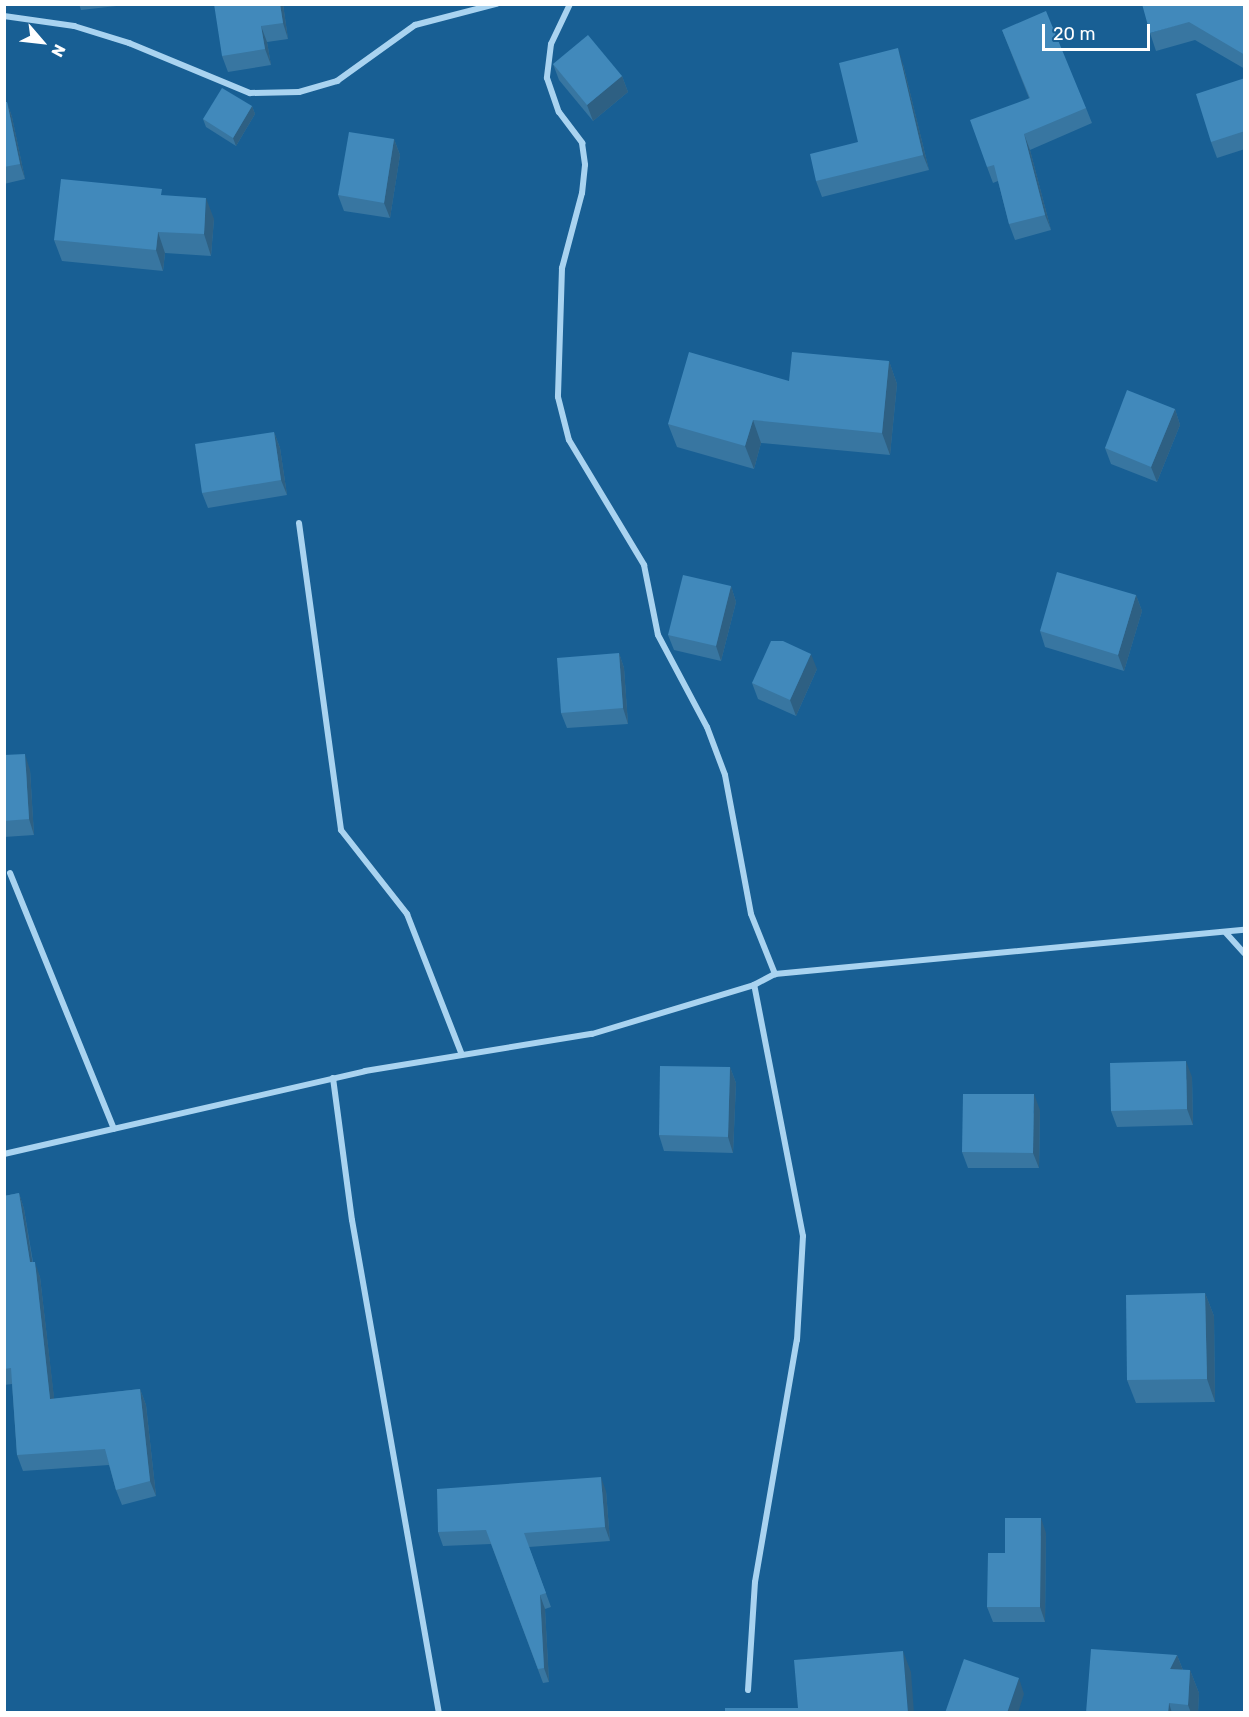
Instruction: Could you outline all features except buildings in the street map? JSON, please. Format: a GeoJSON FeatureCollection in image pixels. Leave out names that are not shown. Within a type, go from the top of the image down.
{"type":"FeatureCollection","features":[{"type":"Feature","properties":{"kind":"street"},"geometry":{"type":"LineString","coordinates":[[4,16],[74,26],[129,43],[250,93],[299,92],[337,81],[415,25],[496,4]]}},
{"type":"Feature","properties":{"kind":"street"},"geometry":{"type":"LineString","coordinates":[[570,4],[551,44],[547,78],[559,112],[582,143],[585,165],[582,193],[562,268],[558,397],[569,440],[644,565],[658,635],[707,727],[725,775],[751,914],[775,974]]}},
{"type":"Feature","properties":{"kind":"street"},"geometry":{"type":"LineString","coordinates":[[300,523],[341,830],[408,914],[462,1055]]}},
{"type":"Feature","properties":{"kind":"street"},"geometry":{"type":"LineString","coordinates":[[10,873],[114,1129]]}},
{"type":"Feature","properties":{"kind":"street"},"geometry":{"type":"LineString","coordinates":[[4,1154],[333,1078],[592,1034],[754,985],[775,974],[931,962],[1111,940],[1245,930]]}},
{"type":"Feature","properties":{"kind":"street"},"geometry":{"type":"LineString","coordinates":[[1226,933],[1245,953]]}},
{"type":"Feature","properties":{"kind":"street"},"geometry":{"type":"LineString","coordinates":[[748,1690],[755,1582],[797,1340],[803,1236],[754,985]]}},
{"type":"Feature","properties":{"kind":"street"},"geometry":{"type":"LineString","coordinates":[[333,1078],[352,1220],[439,1713]]}}]}
